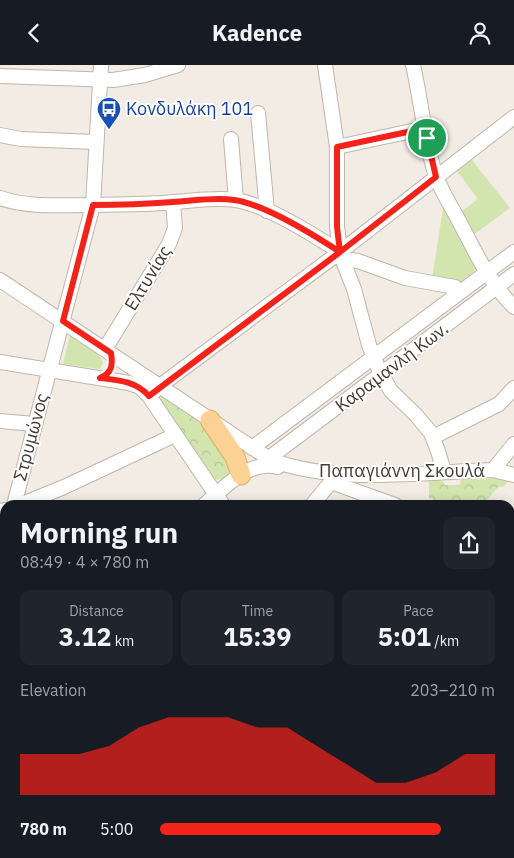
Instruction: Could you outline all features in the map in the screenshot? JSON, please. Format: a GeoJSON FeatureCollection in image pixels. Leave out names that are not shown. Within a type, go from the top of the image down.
{"type":"FeatureCollection","features":[{"type":"Feature","properties":{"kind":"main road"},"geometry":{"type":"LineString","coordinates":[[210,420],[235,457],[241,475]]}},
{"type":"Feature","properties":{"kind":"street","name":"Στρυμώνος"},"geometry":{"type":"LineString","coordinates":[[15,500],[93,205],[101,65]]}},
{"type":"Feature","properties":{"kind":"street"},"geometry":{"type":"LineString","coordinates":[[325,65],[337,147],[337,227],[342,257],[357,299],[373,357],[381,375],[394,394],[421,421],[433,437],[444,472]]}},
{"type":"Feature","properties":{"kind":"street"},"geometry":{"type":"LineString","coordinates":[[413,65],[436,177],[486,273],[514,307]]}},
{"type":"Feature","properties":{"kind":"street"},"geometry":{"type":"LineString","coordinates":[[0,76],[100,81],[132,78],[173,66]]}},
{"type":"Feature","properties":{"kind":"street"},"geometry":{"type":"LineString","coordinates":[[258,113],[267,211]]}},
{"type":"Feature","properties":{"kind":"street"},"geometry":{"type":"LineString","coordinates":[[149,396],[161,385],[342,257],[436,177],[514,117]]}},
{"type":"Feature","properties":{"kind":"street"},"geometry":{"type":"LineString","coordinates":[[337,147],[426,128]]}},
{"type":"Feature","properties":{"kind":"street"},"geometry":{"type":"LineString","coordinates":[[0,135],[21,139],[96,142]]}},
{"type":"Feature","properties":{"kind":"street"},"geometry":{"type":"LineString","coordinates":[[231,139],[236,200]]}},
{"type":"Feature","properties":{"kind":"street"},"geometry":{"type":"LineString","coordinates":[[0,197],[32,205],[236,200],[267,211],[313,235],[342,257],[405,278],[455,287],[460,292]]}},
{"type":"Feature","properties":{"kind":"street","name":"Ελτυνίας"},"geometry":{"type":"LineString","coordinates":[[100,378],[107,374],[112,367],[113,361],[108,351],[169,244],[175,228],[173,203]]}},
{"type":"Feature","properties":{"kind":"street","name":"Καραμανλή Κων."},"geometry":{"type":"LineString","coordinates":[[252,448],[514,252]]}},
{"type":"Feature","properties":{"kind":"street","name":"Καραμανλή Κων."},"geometry":{"type":"LineString","coordinates":[[269,459],[514,274]]}},
{"type":"Feature","properties":{"kind":"street","name":"Παπαγιάννη Σκουλά"},"geometry":{"type":"LineString","coordinates":[[0,280],[161,385],[269,459],[334,478],[493,471],[514,475]]}},
{"type":"Feature","properties":{"kind":"street"},"geometry":{"type":"LineString","coordinates":[[0,362],[50,369],[140,387],[149,396],[220,500],[241,475],[253,468],[265,465],[303,470]]}},
{"type":"Feature","properties":{"kind":"street"},"geometry":{"type":"LineString","coordinates":[[433,437],[499,404],[514,389]]}},
{"type":"Feature","properties":{"kind":"street"},"geometry":{"type":"LineString","coordinates":[[0,421],[34,424]]}},
{"type":"Feature","properties":{"kind":"street"},"geometry":{"type":"LineString","coordinates":[[32,500],[176,435]]}},
{"type":"Feature","properties":{"kind":"street"},"geometry":{"type":"LineString","coordinates":[[493,471],[514,444]]}},
{"type":"Feature","properties":{"kind":"street"},"geometry":{"type":"LineString","coordinates":[[316,500],[334,478],[384,500]]}},
{"type":"Feature","properties":{"kind":"green space"},"geometry":{"type":"Polygon","coordinates":[[[472,160],[510,208],[473,235],[462,211],[478,199],[457,171],[472,160]]]}},
{"type":"Feature","properties":{"kind":"green space"},"geometry":{"type":"Polygon","coordinates":[[[443,208],[477,269],[461,282],[432,279],[443,208]]]}},
{"type":"Feature","properties":{"kind":"green space"},"geometry":{"type":"Polygon","coordinates":[[[70,335],[98,354],[103,363],[100,369],[63,364],[70,335]]]}},
{"type":"Feature","properties":{"kind":"green space"},"geometry":{"type":"Polygon","coordinates":[[[160,395],[163,395],[204,424],[229,461],[230,472],[226,476],[222,479],[211,478],[158,398],[160,395]]]}},
{"type":"Feature","properties":{"kind":"green space"},"geometry":{"type":"Polygon","coordinates":[[[491,475],[508,481],[505,486],[498,487],[487,500],[434,500],[429,498],[429,479],[440,478],[445,485],[460,485],[461,478],[491,475]]]}},
{"type":"Feature","properties":{"kind":"place","name":"Κονδυλάκη 101"},"geometry":{"type":"Point","coordinates":[109,130]}},
{"type":"Feature","properties":{"kind":"route"},"geometry":{"type":"LineString","coordinates":[[427,138],[426,128],[337,147],[337,227],[340,252],[161,385],[149,396],[140,387],[132,384],[100,378],[107,374],[112,367],[111,353],[63,321],[93,205],[173,203],[218,199],[236,200],[267,211],[313,235],[340,252],[436,177],[427,138]]}}]}
